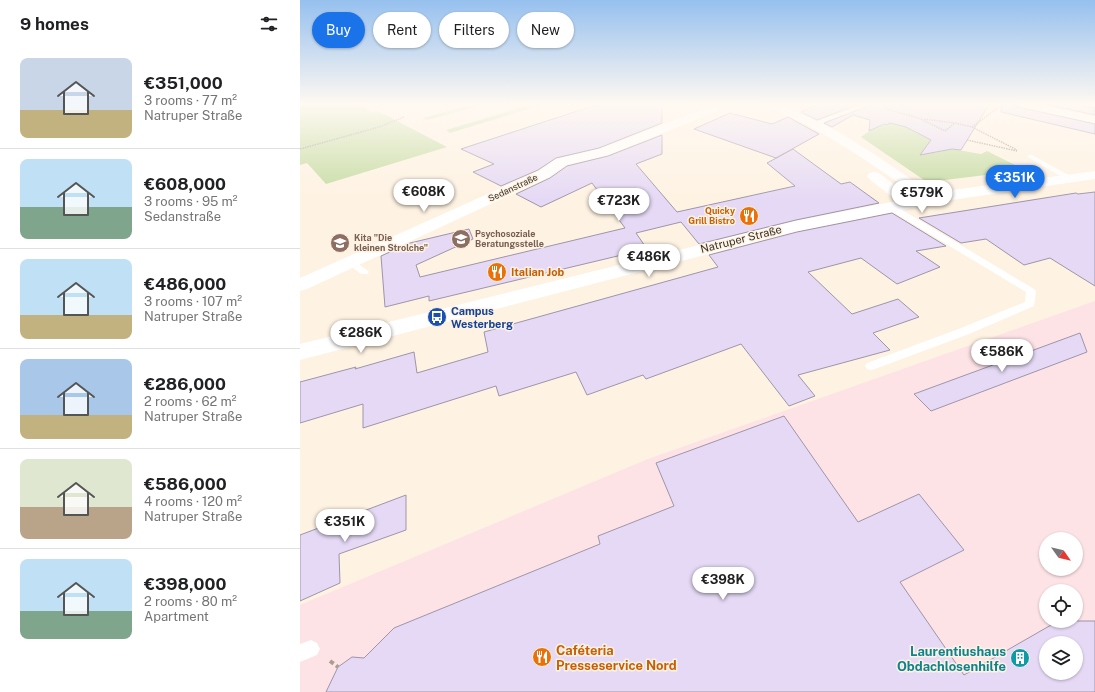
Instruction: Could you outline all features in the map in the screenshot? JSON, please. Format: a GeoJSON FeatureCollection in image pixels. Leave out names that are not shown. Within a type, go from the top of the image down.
{"type":"FeatureCollection","features":[{"type":"Feature","properties":{"kind":"street","name":"Sedanstraße"},"geometry":{"type":"LineString","coordinates":[[300,285],[544,174],[561,162],[603,152],[646,135]]}},
{"type":"Feature","properties":{"kind":"street"},"geometry":{"type":"LineString","coordinates":[[813,135],[848,157]]}},
{"type":"Feature","properties":{"kind":"street"},"geometry":{"type":"LineString","coordinates":[[836,135],[874,158],[931,199]]}},
{"type":"Feature","properties":{"kind":"street"},"geometry":{"type":"LineString","coordinates":[[866,171],[909,203]]}},
{"type":"Feature","properties":{"kind":"street","name":"Natruper Straße"},"geometry":{"type":"LineString","coordinates":[[300,352],[796,226],[931,199],[1095,175]]}},
{"type":"Feature","properties":{"kind":"lane"},"geometry":{"type":"LineString","coordinates":[[1030,156],[1070,178]]}},
{"type":"Feature","properties":{"kind":"lane"},"geometry":{"type":"LineString","coordinates":[[871,366],[965,331],[1030,304],[1031,291],[890,207]]}},
{"type":"Feature","properties":{"kind":"lane"},"geometry":{"type":"LineString","coordinates":[[351,262],[364,272]]}},
{"type":"Feature","properties":{"kind":"path"},"geometry":{"type":"LineString","coordinates":[[300,149],[347,135]]}},
{"type":"Feature","properties":{"kind":"path"},"geometry":{"type":"LineString","coordinates":[[967,140],[1023,153],[988,135]]}},
{"type":"Feature","properties":{"kind":"shaded area"},"geometry":{"type":"Polygon","coordinates":[[[1095,301],[1095,692],[300,692],[300,605],[648,459],[1095,301]]]}},
{"type":"Feature","properties":{"kind":"green space"},"geometry":{"type":"Polygon","coordinates":[[[300,135],[425,135],[447,147],[326,184],[307,163],[300,165],[300,135]]]}},
{"type":"Feature","properties":{"kind":"green space"},"geometry":{"type":"Polygon","coordinates":[[[863,135],[922,135],[931,140],[933,153],[952,149],[981,154],[987,151],[1025,170],[945,180],[924,180],[861,137],[863,135]]]}},
{"type":"Feature","properties":{"kind":"building"},"geometry":{"type":"Polygon","coordinates":[[[503,135],[631,135],[599,148],[556,158],[538,170],[501,186],[473,172],[494,164],[461,149],[503,135]]]}},
{"type":"Feature","properties":{"kind":"building"},"geometry":{"type":"Polygon","coordinates":[[[662,135],[662,154],[636,164],[677,212],[795,186],[767,163],[793,149],[841,184],[850,182],[879,203],[796,220],[699,244],[681,222],[636,233],[647,249],[429,301],[429,296],[385,307],[381,256],[410,243],[469,229],[473,239],[416,265],[420,277],[625,228],[592,183],[541,207],[516,194],[550,178],[567,166],[608,156],[662,135]]]}},
{"type":"Feature","properties":{"kind":"building"},"geometry":{"type":"Polygon","coordinates":[[[712,135],[817,135],[776,158],[712,135]]]}},
{"type":"Feature","properties":{"kind":"building"},"geometry":{"type":"Polygon","coordinates":[[[922,135],[970,135],[961,150],[952,149],[920,155],[931,140],[922,135]]]}},
{"type":"Feature","properties":{"kind":"building"},"geometry":{"type":"Polygon","coordinates":[[[1095,192],[1095,286],[1050,258],[1024,265],[986,239],[961,243],[919,218],[1076,193],[1095,192]]]}},
{"type":"Feature","properties":{"kind":"building"},"geometry":{"type":"Polygon","coordinates":[[[892,213],[946,246],[916,251],[940,267],[897,284],[861,258],[808,272],[852,314],[898,299],[919,317],[873,333],[890,350],[798,375],[815,396],[789,406],[741,344],[646,379],[643,375],[587,395],[576,372],[499,396],[496,386],[363,428],[363,404],[300,423],[300,382],[356,367],[355,369],[414,352],[417,373],[488,352],[484,332],[718,267],[709,255],[797,232],[892,213]]]}},
{"type":"Feature","properties":{"kind":"building"},"geometry":{"type":"Polygon","coordinates":[[[1080,333],[1087,352],[931,411],[914,394],[1080,333]]]}},
{"type":"Feature","properties":{"kind":"building"},"geometry":{"type":"Polygon","coordinates":[[[784,416],[858,522],[919,494],[964,550],[900,582],[964,675],[1046,628],[1083,628],[1083,621],[1095,621],[1095,692],[326,692],[338,667],[352,657],[364,658],[394,628],[600,544],[598,536],[674,506],[656,463],[784,416]]]}},
{"type":"Feature","properties":{"kind":"building"},"geometry":{"type":"Polygon","coordinates":[[[406,495],[406,530],[339,554],[340,583],[300,601],[300,535],[406,495]]]}},
{"type":"Feature","properties":{"kind":"place","name":"Quicky Grill Bistro"},"geometry":{"type":"Point","coordinates":[749,216]}},
{"type":"Feature","properties":{"kind":"place","name":"Psychosoziale Beratungsstelle"},"geometry":{"type":"Point","coordinates":[461,239]}},
{"type":"Feature","properties":{"kind":"place","name":"Kita \"Die kleinen Strolche\""},"geometry":{"type":"Point","coordinates":[340,243]}},
{"type":"Feature","properties":{"kind":"place","name":"Italian Job"},"geometry":{"type":"Point","coordinates":[497,272]}},
{"type":"Feature","properties":{"kind":"place","name":"Campus Westerberg"},"geometry":{"type":"Point","coordinates":[437,317]}},
{"type":"Feature","properties":{"kind":"place","name":"Caféteria Presseservice Nord"},"geometry":{"type":"Point","coordinates":[542,657]}},
{"type":"Feature","properties":{"kind":"place","name":"Laurentiushaus Obdachlosenhilfe"},"geometry":{"type":"Point","coordinates":[1020,658]}}]}
